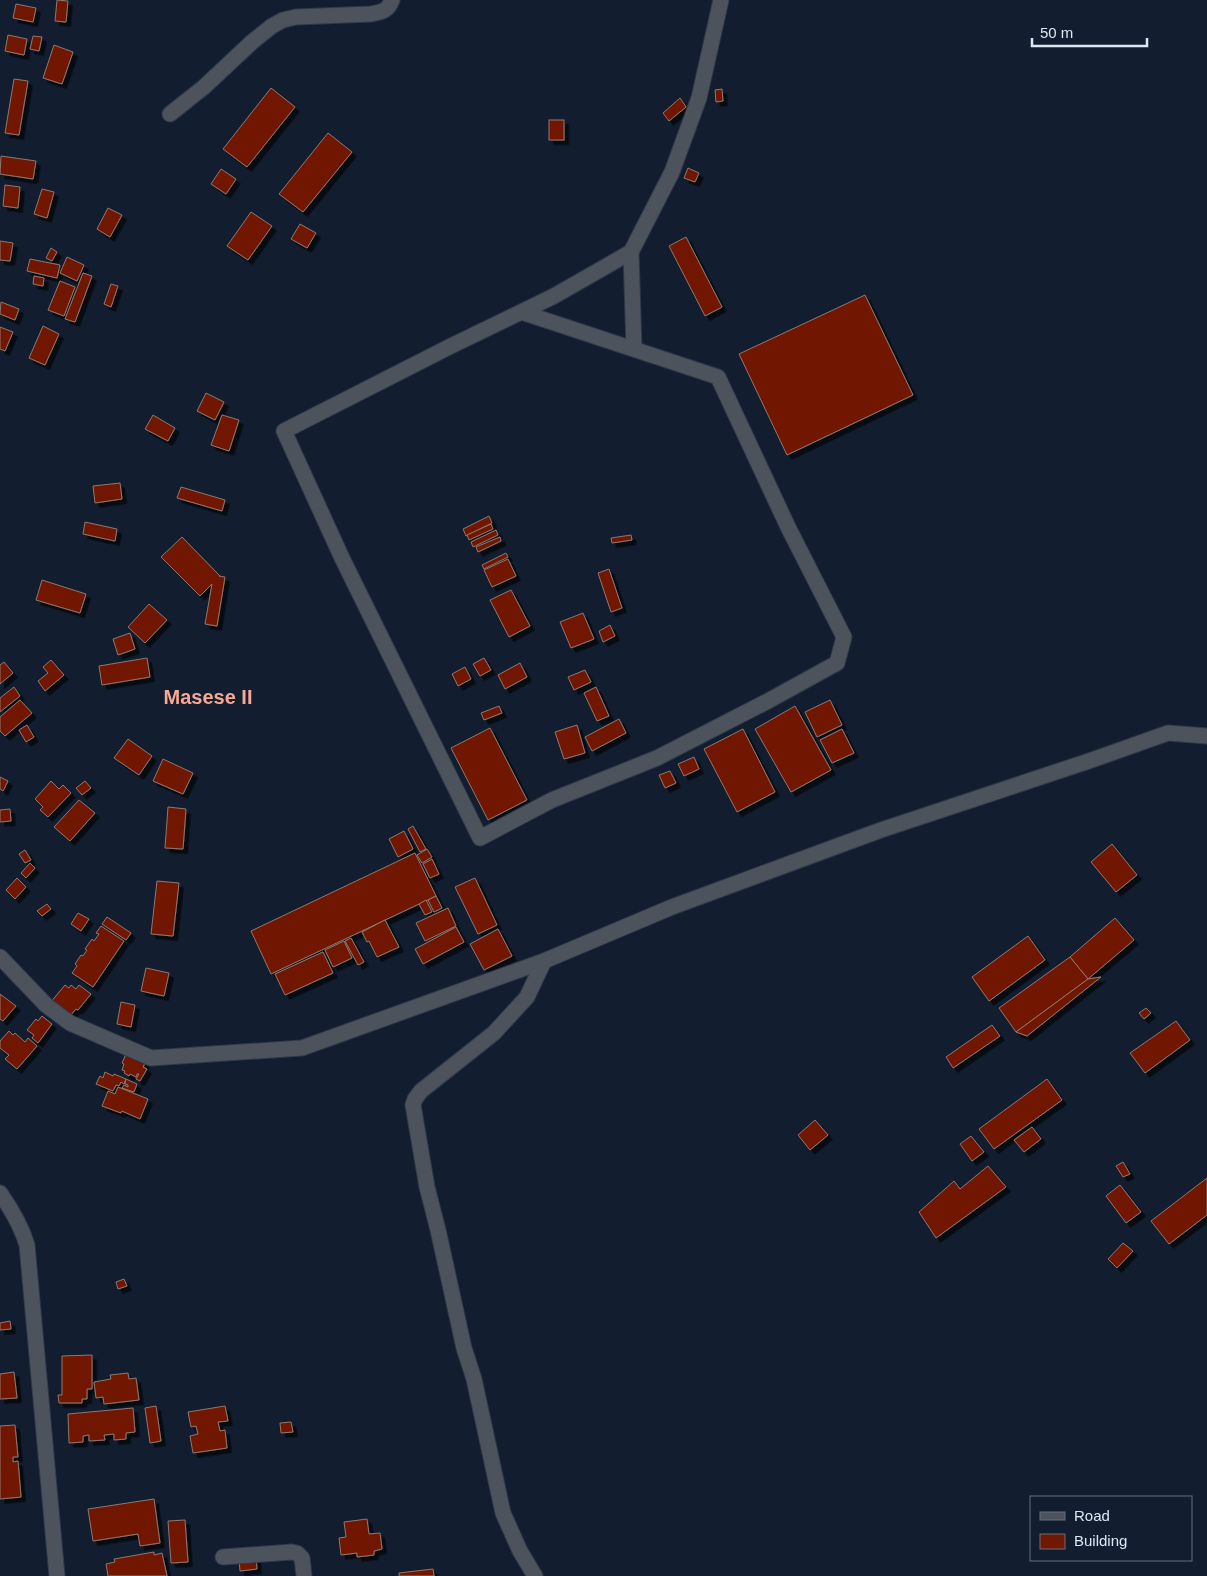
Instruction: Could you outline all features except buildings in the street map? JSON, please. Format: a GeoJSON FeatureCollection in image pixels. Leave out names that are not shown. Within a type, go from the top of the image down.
{"type":"FeatureCollection","features":[{"type":"Feature","properties":{"kind":"street"},"geometry":{"type":"LineString","coordinates":[[170,114],[204,87],[252,42],[283,20],[296,17],[382,12],[387,10],[392,0]]}},
{"type":"Feature","properties":{"kind":"street"},"geometry":{"type":"LineString","coordinates":[[634,349],[631,252],[672,172],[696,107],[721,0]]}},
{"type":"Feature","properties":{"kind":"street"},"geometry":{"type":"LineString","coordinates":[[521,312],[718,377],[788,527],[844,637],[837,663],[768,701],[656,758],[552,800],[480,838],[342,558],[284,431],[521,312],[554,296],[631,252]]}},
{"type":"Feature","properties":{"kind":"street"},"geometry":{"type":"LineString","coordinates":[[0,957],[46,1005],[70,1023],[151,1058],[302,1048],[544,961],[672,907],[881,830],[1168,733],[1207,736]]}},
{"type":"Feature","properties":{"kind":"street"},"geometry":{"type":"LineString","coordinates":[[535,1576],[520,1551],[503,1513],[474,1379],[464,1348],[427,1187],[413,1105],[421,1091],[494,1033],[527,997],[544,961]]}},
{"type":"Feature","properties":{"kind":"street"},"geometry":{"type":"LineString","coordinates":[[0,1193],[15,1214],[24,1232],[27,1245],[57,1576]]}},
{"type":"Feature","properties":{"kind":"street"},"geometry":{"type":"LineString","coordinates":[[223,1557],[292,1552],[302,1558],[304,1576]]}},
{"type":"Feature","properties":{"kind":"district","name":"Masese II"},"geometry":{"type":"Point","coordinates":[208,697]}}]}
